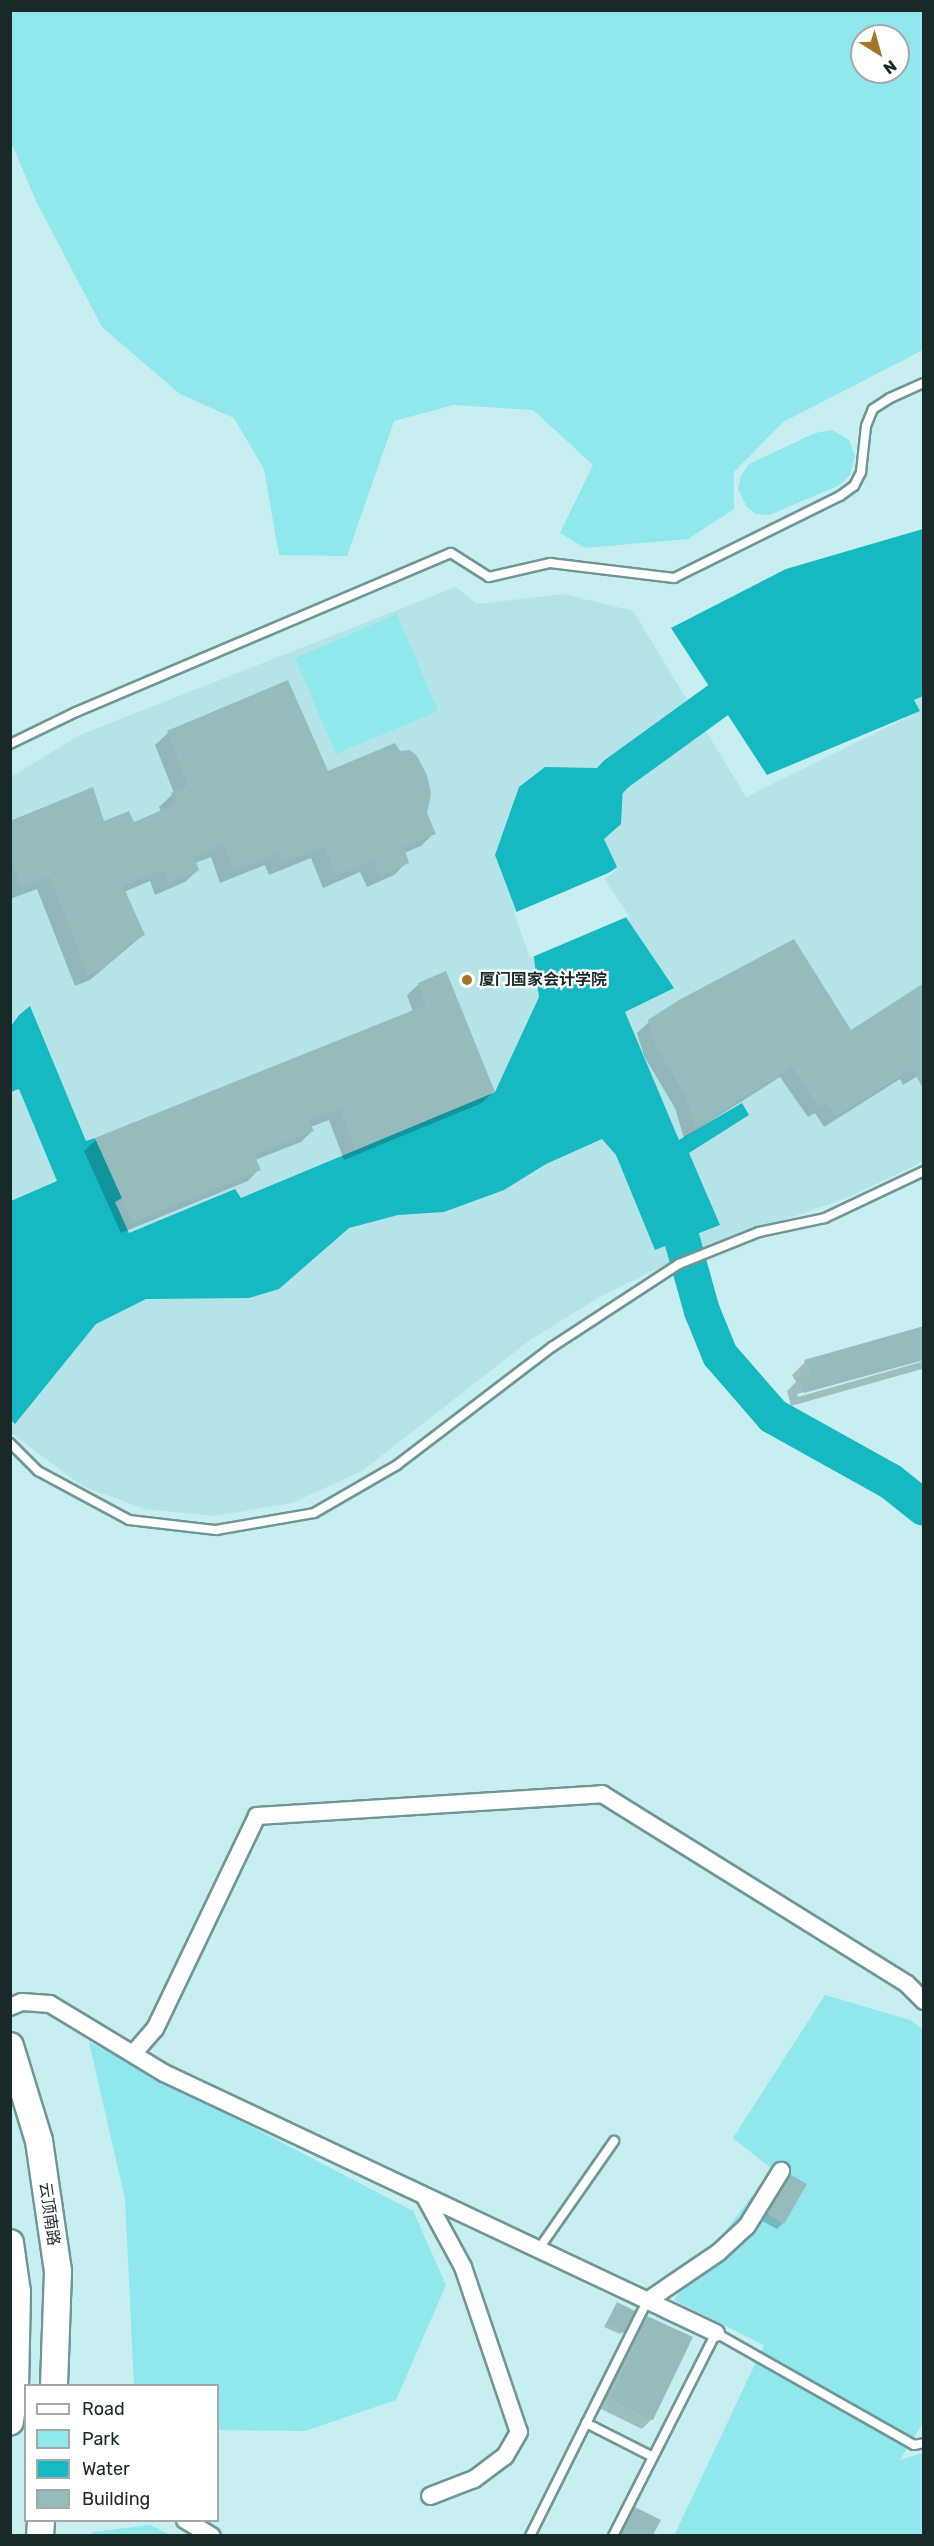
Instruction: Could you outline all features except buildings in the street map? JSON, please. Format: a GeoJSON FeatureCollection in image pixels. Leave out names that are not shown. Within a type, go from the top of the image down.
{"type":"FeatureCollection","features":[{"type":"Feature","properties":{"kind":"main road","name":"云顶南路"},"geometry":{"type":"LineString","coordinates":[[10,2046],[39,2141],[58,2271],[54,2384]]}},
{"type":"Feature","properties":{"kind":"main road"},"geometry":{"type":"LineString","coordinates":[[10,2243],[17,2292],[15,2385],[10,2422]]}},
{"type":"Feature","properties":{"kind":"street"},"geometry":{"type":"LineString","coordinates":[[133,2054],[155,2029],[257,1816],[602,1794],[907,1984],[924,2001]]}},
{"type":"Feature","properties":{"kind":"street"},"geometry":{"type":"LineString","coordinates":[[10,2007],[22,2002],[50,2004],[164,2073],[716,2333]]}},
{"type":"Feature","properties":{"kind":"street"},"geometry":{"type":"LineString","coordinates":[[647,2301],[719,2252],[747,2226],[781,2171]]}},
{"type":"Feature","properties":{"kind":"street"},"geometry":{"type":"LineString","coordinates":[[425,2197],[463,2267],[519,2432],[505,2456],[474,2479],[430,2496]]}},
{"type":"Feature","properties":{"kind":"street"},"geometry":{"type":"LineString","coordinates":[[189,2522],[212,2535]]}},
{"type":"Feature","properties":{"kind":"lane"},"geometry":{"type":"LineString","coordinates":[[10,744],[76,712],[451,553],[489,577],[550,563],[674,578],[840,496],[854,486],[861,472],[866,426],[873,409],[890,398],[924,383]]}},
{"type":"Feature","properties":{"kind":"lane"},"geometry":{"type":"LineString","coordinates":[[10,1443],[38,1471],[129,1520],[216,1530],[314,1513],[397,1465],[552,1347],[679,1264],[759,1232],[825,1218],[924,1171]]}},
{"type":"Feature","properties":{"kind":"lane"},"geometry":{"type":"LineString","coordinates":[[538,2250],[614,2140]]}},
{"type":"Feature","properties":{"kind":"lane"},"geometry":{"type":"LineString","coordinates":[[530,2535],[647,2301]]}},
{"type":"Feature","properties":{"kind":"lane"},"geometry":{"type":"LineString","coordinates":[[614,2535],[716,2333],[914,2445],[924,2442]]}},
{"type":"Feature","properties":{"kind":"lane"},"geometry":{"type":"LineString","coordinates":[[586,2423],[653,2457]]}},
{"type":"Feature","properties":{"kind":"shaded area","name":"厦门国家会计学院"},"geometry":{"type":"Polygon","coordinates":[[[456,587],[477,604],[564,594],[633,611],[746,797],[920,711],[914,699],[923,696],[923,1162],[849,1197],[733,1238],[659,1268],[601,1296],[530,1340],[362,1471],[292,1503],[214,1516],[145,1509],[82,1486],[11,1433],[11,777],[80,735],[456,587]]]}},
{"type":"Feature","properties":{"kind":"green space"},"geometry":{"type":"Polygon","coordinates":[[[10,11],[923,11],[923,350],[783,422],[734,472],[734,509],[688,539],[585,548],[560,533],[593,465],[533,410],[453,405],[394,421],[347,556],[279,555],[264,469],[234,418],[180,394],[102,327],[36,201],[11,142],[10,11]]]}},
{"type":"Feature","properties":{"kind":"green space"},"geometry":{"type":"Polygon","coordinates":[[[832,430],[849,440],[855,456],[850,475],[838,486],[769,515],[756,514],[747,507],[738,489],[741,476],[749,464],[815,433],[832,430]]]}},
{"type":"Feature","properties":{"kind":"green space"},"geometry":{"type":"Polygon","coordinates":[[[397,614],[438,711],[336,754],[295,658],[397,614]]]}},
{"type":"Feature","properties":{"kind":"green space"},"geometry":{"type":"Polygon","coordinates":[[[825,1995],[910,2020],[924,2030],[924,2421],[900,2460],[923,2453],[923,2535],[674,2536],[764,2345],[674,2300],[772,2169],[733,2138],[825,1995]]]}},
{"type":"Feature","properties":{"kind":"green space"},"geometry":{"type":"Polygon","coordinates":[[[89,2042],[413,2211],[446,2285],[396,2400],[305,2431],[219,2430],[219,2384],[134,2384],[125,2199],[89,2042]]]}},
{"type":"Feature","properties":{"kind":"green space"},"geometry":{"type":"Polygon","coordinates":[[[150,2525],[171,2535],[92,2535],[92,2532],[150,2525]]]}},
{"type":"Feature","properties":{"kind":"water"},"geometry":{"type":"Polygon","coordinates":[[[923,529],[923,696],[914,700],[920,711],[767,775],[671,628],[786,569],[923,529]]]}},
{"type":"Feature","properties":{"kind":"water"},"geometry":{"type":"Polygon","coordinates":[[[545,767],[596,768],[623,785],[621,824],[604,839],[617,867],[600,879],[674,988],[625,1012],[679,1140],[742,1103],[749,1115],[689,1153],[720,1225],[655,1250],[616,1155],[602,1139],[546,1164],[504,1190],[444,1212],[398,1215],[349,1228],[279,1289],[249,1298],[146,1299],[96,1324],[15,1424],[11,1420],[11,1201],[57,1181],[19,1089],[11,1092],[11,1026],[19,1015],[30,1006],[86,1141],[95,1138],[122,1198],[115,1202],[129,1233],[235,1189],[241,1198],[495,1092],[539,997],[534,958],[495,855],[519,787],[545,767]]]}},
{"type":"Feature","properties":{"kind":"pier"},"geometry":{"type":"Polygon","coordinates":[[[620,868],[604,879],[629,916],[530,958],[514,913],[620,868]]]}},
{"type":"Feature","properties":{"kind":"waterway"},"geometry":{"type":"LineString","coordinates":[[580,812],[616,774],[757,672]]}},
{"type":"Feature","properties":{"kind":"waterway"},"geometry":{"type":"LineString","coordinates":[[669,1193],[702,1311],[720,1355],[773,1416],[890,1481],[924,1508]]}},
{"type":"Feature","properties":{"kind":"place","name":"厦门国家会计学院"},"geometry":{"type":"Point","coordinates":[467,980]}}]}
